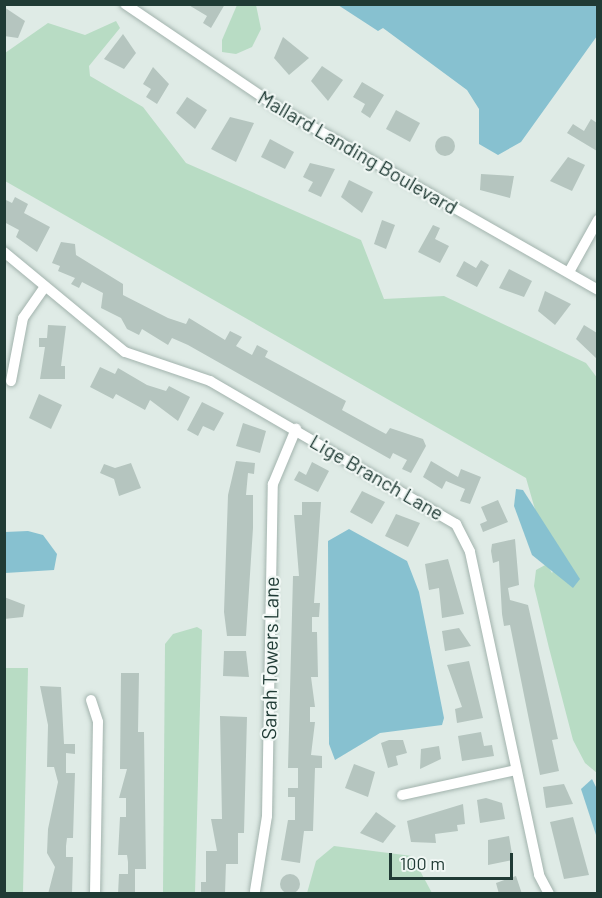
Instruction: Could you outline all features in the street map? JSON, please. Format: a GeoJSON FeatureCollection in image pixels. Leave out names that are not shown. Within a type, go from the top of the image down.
{"type":"FeatureCollection","features":[{"type":"Feature","properties":{"kind":"street","name":"Mallard Landing Boulevard"},"geometry":{"type":"LineString","coordinates":[[125,4],[274,105],[597,290]]}},
{"type":"Feature","properties":{"kind":"street"},"geometry":{"type":"LineString","coordinates":[[569,272],[597,220]]}},
{"type":"Feature","properties":{"kind":"street","name":"Lige Branch Lane"},"geometry":{"type":"LineString","coordinates":[[4,252],[125,352],[210,381],[438,510],[462,533],[538,874],[549,894]]}},
{"type":"Feature","properties":{"kind":"street"},"geometry":{"type":"LineString","coordinates":[[11,381],[23,318],[45,287]]}},
{"type":"Feature","properties":{"kind":"street","name":"Sarah Towers Lane"},"geometry":{"type":"LineString","coordinates":[[255,891],[267,816],[273,484],[296,429]]}},
{"type":"Feature","properties":{"kind":"street"},"geometry":{"type":"LineString","coordinates":[[91,700],[98,722],[95,894]]}},
{"type":"Feature","properties":{"kind":"street"},"geometry":{"type":"LineString","coordinates":[[402,795],[516,771]]}},
{"type":"Feature","properties":{"kind":"green space"},"geometry":{"type":"Polygon","coordinates":[[[237,5],[256,5],[261,29],[252,47],[236,54],[222,52],[222,40],[237,5]]]}},
{"type":"Feature","properties":{"kind":"green space"},"geometry":{"type":"Polygon","coordinates":[[[116,21],[120,28],[89,66],[90,76],[143,107],[186,163],[361,240],[384,299],[444,296],[586,363],[598,379],[597,773],[585,763],[573,740],[534,586],[536,570],[547,564],[552,573],[562,556],[536,513],[526,478],[5,181],[5,53],[48,23],[85,35],[116,21]]]}},
{"type":"Feature","properties":{"kind":"green space"},"geometry":{"type":"Polygon","coordinates":[[[197,627],[202,630],[195,893],[163,893],[165,644],[173,634],[197,627]]]}},
{"type":"Feature","properties":{"kind":"green space"},"geometry":{"type":"Polygon","coordinates":[[[4,668],[28,668],[23,893],[5,893],[4,668]]]}},
{"type":"Feature","properties":{"kind":"green space"},"geometry":{"type":"Polygon","coordinates":[[[334,846],[412,856],[432,893],[307,893],[316,861],[334,846]]]}},
{"type":"Feature","properties":{"kind":"water"},"geometry":{"type":"Polygon","coordinates":[[[338,5],[597,5],[597,36],[521,142],[498,155],[479,144],[479,109],[467,90],[383,28],[378,31],[338,5]]]}},
{"type":"Feature","properties":{"kind":"water"},"geometry":{"type":"Polygon","coordinates":[[[516,489],[523,490],[580,579],[573,588],[532,555],[514,506],[516,489]]]}},
{"type":"Feature","properties":{"kind":"water"},"geometry":{"type":"Polygon","coordinates":[[[349,529],[407,561],[419,592],[444,718],[442,725],[380,733],[335,760],[329,744],[328,541],[349,529]]]}},
{"type":"Feature","properties":{"kind":"water"},"geometry":{"type":"Polygon","coordinates":[[[28,531],[43,535],[57,554],[54,570],[5,573],[5,532],[28,531]]]}},
{"type":"Feature","properties":{"kind":"water"},"geometry":{"type":"Polygon","coordinates":[[[592,779],[597,789],[597,838],[581,789],[592,779]]]}},
{"type":"Feature","properties":{"kind":"building"},"geometry":{"type":"Polygon","coordinates":[[[187,4],[225,4],[211,28],[203,23],[207,16],[187,4]]]}},
{"type":"Feature","properties":{"kind":"building"},"geometry":{"type":"Polygon","coordinates":[[[4,7],[25,21],[18,38],[4,36],[4,7]]]}},
{"type":"Feature","properties":{"kind":"building"},"geometry":{"type":"Polygon","coordinates":[[[123,34],[136,53],[124,69],[104,59],[123,34]]]}},
{"type":"Feature","properties":{"kind":"building"},"geometry":{"type":"Polygon","coordinates":[[[283,37],[309,58],[289,75],[274,58],[283,37]]]}},
{"type":"Feature","properties":{"kind":"building"},"geometry":{"type":"Polygon","coordinates":[[[322,66],[343,80],[328,101],[311,81],[322,66]]]}},
{"type":"Feature","properties":{"kind":"building"},"geometry":{"type":"Polygon","coordinates":[[[153,67],[169,84],[157,104],[146,97],[151,89],[143,84],[153,67]]]}},
{"type":"Feature","properties":{"kind":"building"},"geometry":{"type":"Polygon","coordinates":[[[362,82],[384,95],[370,118],[361,112],[365,104],[353,97],[362,82]]]}},
{"type":"Feature","properties":{"kind":"building"},"geometry":{"type":"Polygon","coordinates":[[[187,97],[207,110],[195,129],[176,113],[187,97]]]}},
{"type":"Feature","properties":{"kind":"building"},"geometry":{"type":"Polygon","coordinates":[[[396,110],[420,123],[410,142],[386,129],[396,110]]]}},
{"type":"Feature","properties":{"kind":"building"},"geometry":{"type":"Polygon","coordinates":[[[230,117],[254,123],[236,162],[211,149],[230,117]]]}},
{"type":"Feature","properties":{"kind":"building"},"geometry":{"type":"Polygon","coordinates":[[[591,119],[597,123],[597,151],[567,133],[573,124],[584,131],[591,119]]]}},
{"type":"Feature","properties":{"kind":"building"},"geometry":{"type":"Polygon","coordinates":[[[445,136],[452,139],[455,146],[452,153],[445,156],[438,153],[435,146],[438,139],[445,136]]]}},
{"type":"Feature","properties":{"kind":"building"},"geometry":{"type":"Polygon","coordinates":[[[270,139],[294,152],[285,169],[261,157],[270,139]]]}},
{"type":"Feature","properties":{"kind":"building"},"geometry":{"type":"Polygon","coordinates":[[[568,157],[585,165],[572,191],[550,181],[568,157]]]}},
{"type":"Feature","properties":{"kind":"building"},"geometry":{"type":"Polygon","coordinates":[[[310,163],[335,169],[321,197],[308,191],[313,182],[303,177],[310,163]]]}},
{"type":"Feature","properties":{"kind":"building"},"geometry":{"type":"Polygon","coordinates":[[[481,174],[514,176],[510,198],[480,190],[481,174]]]}},
{"type":"Feature","properties":{"kind":"building"},"geometry":{"type":"Polygon","coordinates":[[[349,180],[373,192],[362,213],[341,197],[349,180]]]}},
{"type":"Feature","properties":{"kind":"building"},"geometry":{"type":"Polygon","coordinates":[[[15,197],[28,204],[24,213],[50,227],[37,252],[16,237],[19,230],[4,222],[4,199],[12,203],[15,197]]]}},
{"type":"Feature","properties":{"kind":"building"},"geometry":{"type":"Polygon","coordinates":[[[382,220],[395,225],[386,249],[374,244],[382,220]]]}},
{"type":"Feature","properties":{"kind":"building"},"geometry":{"type":"Polygon","coordinates":[[[433,225],[440,228],[435,239],[449,246],[440,263],[418,252],[433,225]]]}},
{"type":"Feature","properties":{"kind":"building"},"geometry":{"type":"Polygon","coordinates":[[[61,242],[75,244],[76,255],[123,284],[123,295],[168,318],[186,324],[189,318],[225,340],[230,331],[242,337],[236,346],[252,355],[257,345],[268,351],[265,357],[346,401],[342,410],[386,434],[390,428],[423,439],[426,446],[411,473],[402,469],[407,460],[393,453],[390,459],[188,345],[172,338],[168,345],[142,329],[139,335],[127,329],[121,318],[101,308],[103,293],[82,282],[79,288],[71,284],[75,278],[58,271],[60,266],[52,263],[61,242]]]}},
{"type":"Feature","properties":{"kind":"building"},"geometry":{"type":"Polygon","coordinates":[[[481,260],[489,265],[477,287],[456,276],[464,261],[476,268],[481,260]]]}},
{"type":"Feature","properties":{"kind":"building"},"geometry":{"type":"Polygon","coordinates":[[[509,269],[532,281],[524,297],[499,288],[509,269]]]}},
{"type":"Feature","properties":{"kind":"building"},"geometry":{"type":"Polygon","coordinates":[[[545,291],[571,304],[555,325],[538,311],[545,291]]]}},
{"type":"Feature","properties":{"kind":"building"},"geometry":{"type":"Polygon","coordinates":[[[48,325],[66,326],[61,366],[65,366],[65,379],[40,379],[45,347],[39,347],[39,338],[47,338],[48,325]]]}},
{"type":"Feature","properties":{"kind":"building"},"geometry":{"type":"Polygon","coordinates":[[[584,325],[597,333],[597,359],[576,339],[584,325]]]}},
{"type":"Feature","properties":{"kind":"building"},"geometry":{"type":"Polygon","coordinates":[[[100,367],[115,374],[118,368],[147,385],[166,391],[169,386],[190,397],[178,421],[150,400],[145,410],[116,394],[113,399],[90,387],[100,367]]]}},
{"type":"Feature","properties":{"kind":"building"},"geometry":{"type":"Polygon","coordinates":[[[39,394],[62,405],[51,429],[29,418],[39,394]]]}},
{"type":"Feature","properties":{"kind":"building"},"geometry":{"type":"Polygon","coordinates":[[[202,402],[224,413],[214,431],[203,426],[198,436],[187,430],[202,402]]]}},
{"type":"Feature","properties":{"kind":"building"},"geometry":{"type":"Polygon","coordinates":[[[243,423],[266,431],[260,453],[236,446],[243,423]]]}},
{"type":"Feature","properties":{"kind":"building"},"geometry":{"type":"Polygon","coordinates":[[[236,461],[255,463],[254,474],[248,473],[246,495],[253,495],[253,528],[246,636],[227,636],[224,612],[228,495],[236,461]]]}},
{"type":"Feature","properties":{"kind":"building"},"geometry":{"type":"Polygon","coordinates":[[[431,461],[458,477],[461,469],[481,477],[470,504],[460,501],[465,489],[446,481],[442,489],[423,477],[431,461]]]}},
{"type":"Feature","properties":{"kind":"building"},"geometry":{"type":"Polygon","coordinates":[[[312,462],[329,471],[318,492],[294,480],[299,471],[306,475],[312,462]]]}},
{"type":"Feature","properties":{"kind":"building"},"geometry":{"type":"Polygon","coordinates":[[[131,463],[141,488],[119,496],[114,479],[100,473],[104,464],[115,468],[131,463]]]}},
{"type":"Feature","properties":{"kind":"building"},"geometry":{"type":"Polygon","coordinates":[[[362,491],[385,502],[372,524],[350,512],[362,491]]]}},
{"type":"Feature","properties":{"kind":"building"},"geometry":{"type":"Polygon","coordinates":[[[498,500],[508,522],[483,532],[480,524],[487,521],[481,507],[498,500]]]}},
{"type":"Feature","properties":{"kind":"building"},"geometry":{"type":"Polygon","coordinates":[[[302,502],[321,502],[314,603],[320,603],[319,617],[312,617],[312,632],[317,632],[318,677],[311,677],[315,707],[310,707],[310,722],[315,722],[311,755],[322,756],[322,768],[315,768],[313,831],[304,831],[300,863],[281,860],[288,820],[295,820],[295,797],[288,797],[288,788],[298,788],[298,768],[288,768],[293,576],[299,576],[294,515],[302,515],[302,502]]]}},
{"type":"Feature","properties":{"kind":"building"},"geometry":{"type":"Polygon","coordinates":[[[396,514],[420,523],[408,547],[385,536],[396,514]]]}},
{"type":"Feature","properties":{"kind":"building"},"geometry":{"type":"Polygon","coordinates":[[[515,539],[519,585],[508,588],[510,600],[528,605],[558,739],[552,740],[559,771],[540,775],[510,625],[504,626],[499,561],[493,563],[491,551],[492,544],[515,539]]]}},
{"type":"Feature","properties":{"kind":"building"},"geometry":{"type":"Polygon","coordinates":[[[448,559],[464,614],[442,618],[439,588],[429,590],[425,564],[448,559]]]}},
{"type":"Feature","properties":{"kind":"building"},"geometry":{"type":"Polygon","coordinates":[[[4,597],[25,605],[23,617],[4,619],[4,597]]]}},
{"type":"Feature","properties":{"kind":"building"},"geometry":{"type":"Polygon","coordinates":[[[459,628],[471,646],[445,651],[442,631],[459,628]]]}},
{"type":"Feature","properties":{"kind":"building"},"geometry":{"type":"Polygon","coordinates":[[[224,651],[246,651],[249,677],[223,676],[224,651]]]}},
{"type":"Feature","properties":{"kind":"building"},"geometry":{"type":"Polygon","coordinates":[[[469,661],[483,718],[457,723],[455,709],[462,707],[447,665],[469,661]]]}},
{"type":"Feature","properties":{"kind":"building"},"geometry":{"type":"Polygon","coordinates":[[[121,673],[139,673],[138,732],[144,732],[146,869],[135,869],[135,894],[118,894],[119,874],[128,874],[127,855],[118,855],[120,817],[126,817],[126,798],[119,798],[127,769],[120,769],[121,673]]]}},
{"type":"Feature","properties":{"kind":"building"},"geometry":{"type":"Polygon","coordinates":[[[40,686],[61,687],[64,744],[75,744],[75,754],[66,753],[66,773],[75,773],[73,838],[67,838],[66,846],[66,857],[73,857],[72,894],[48,894],[55,867],[47,853],[48,829],[58,782],[54,767],[47,767],[48,725],[40,686]]]}},
{"type":"Feature","properties":{"kind":"building"},"geometry":{"type":"Polygon","coordinates":[[[220,716],[247,717],[244,833],[238,833],[238,864],[226,864],[225,894],[201,894],[201,882],[206,882],[206,851],[217,851],[211,819],[222,819],[220,716]]]}},
{"type":"Feature","properties":{"kind":"building"},"geometry":{"type":"Polygon","coordinates":[[[481,732],[484,746],[492,745],[494,756],[462,761],[458,736],[481,732]]]}},
{"type":"Feature","properties":{"kind":"building"},"geometry":{"type":"Polygon","coordinates":[[[389,740],[403,740],[407,753],[396,756],[398,765],[388,768],[381,743],[389,740]]]}},
{"type":"Feature","properties":{"kind":"building"},"geometry":{"type":"Polygon","coordinates":[[[439,746],[441,759],[420,769],[421,749],[439,746]]]}},
{"type":"Feature","properties":{"kind":"building"},"geometry":{"type":"Polygon","coordinates":[[[354,764],[375,772],[368,797],[345,788],[354,764]]]}},
{"type":"Feature","properties":{"kind":"building"},"geometry":{"type":"Polygon","coordinates":[[[564,784],[573,804],[546,808],[543,787],[564,784]]]}},
{"type":"Feature","properties":{"kind":"building"},"geometry":{"type":"Polygon","coordinates":[[[486,798],[502,803],[505,819],[480,823],[477,800],[486,798]]]}},
{"type":"Feature","properties":{"kind":"building"},"geometry":{"type":"Polygon","coordinates":[[[463,804],[465,824],[457,825],[458,831],[435,834],[436,843],[411,842],[407,821],[463,804]]]}},
{"type":"Feature","properties":{"kind":"building"},"geometry":{"type":"Polygon","coordinates":[[[376,812],[396,826],[383,843],[360,833],[376,812]]]}},
{"type":"Feature","properties":{"kind":"building"},"geometry":{"type":"Polygon","coordinates":[[[573,817],[589,875],[564,879],[550,822],[573,817]]]}},
{"type":"Feature","properties":{"kind":"building"},"geometry":{"type":"Polygon","coordinates":[[[509,836],[513,860],[488,865],[488,840],[509,836]]]}},
{"type":"Feature","properties":{"kind":"building"},"geometry":{"type":"Polygon","coordinates":[[[290,874],[297,877],[300,884],[297,891],[290,894],[283,891],[280,884],[283,877],[290,874]]]}},
{"type":"Feature","properties":{"kind":"building"},"geometry":{"type":"Polygon","coordinates":[[[516,876],[522,894],[499,894],[496,883],[516,876]]]}}]}
